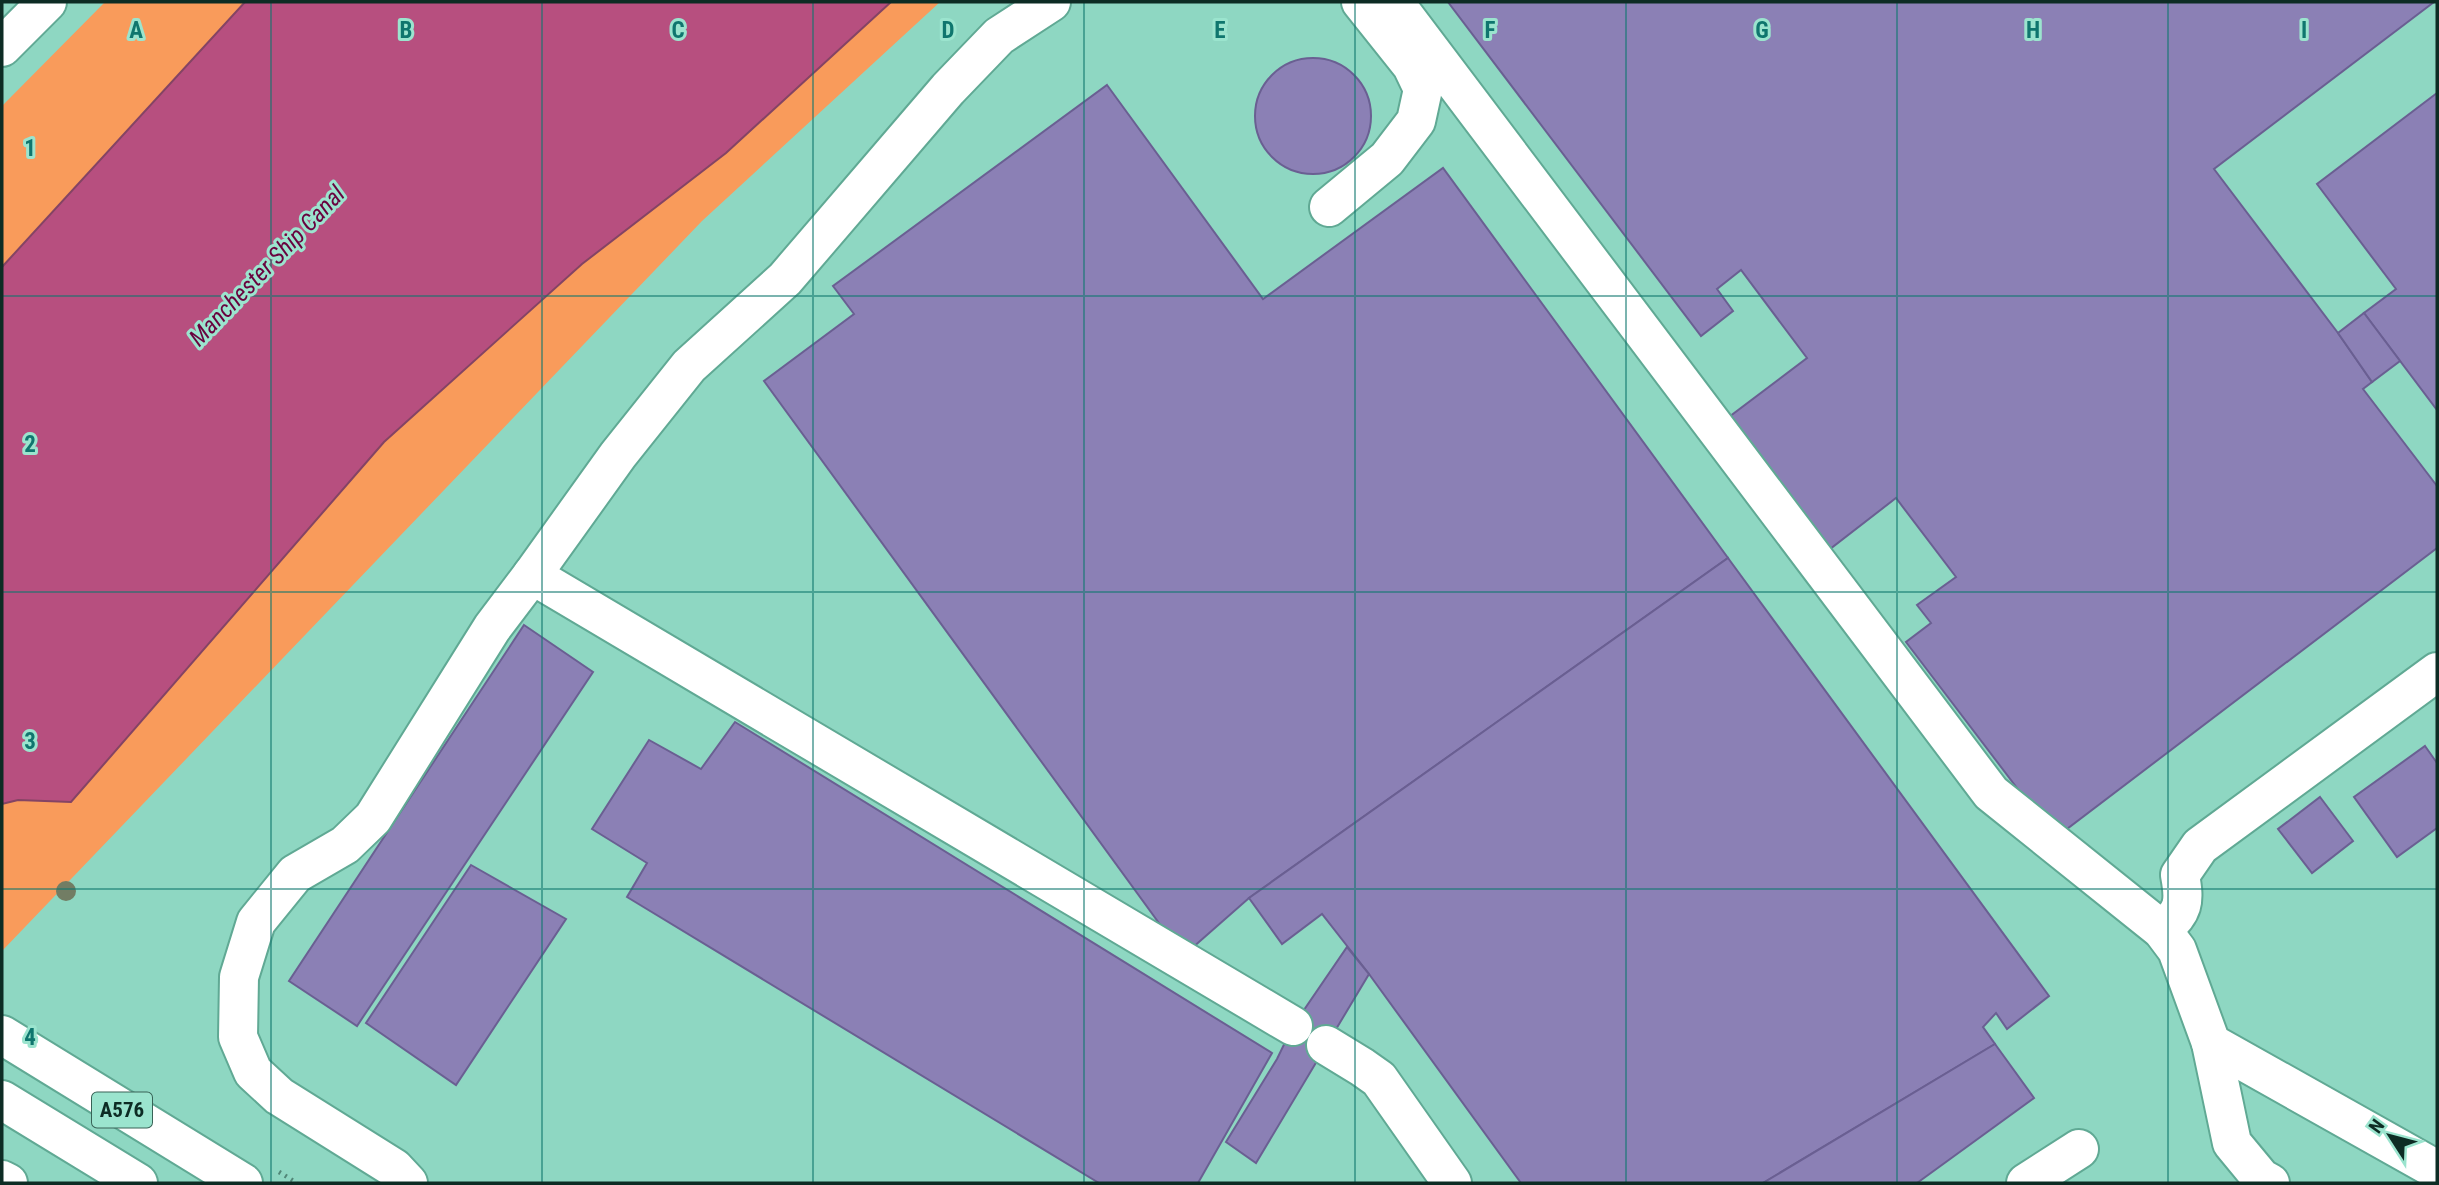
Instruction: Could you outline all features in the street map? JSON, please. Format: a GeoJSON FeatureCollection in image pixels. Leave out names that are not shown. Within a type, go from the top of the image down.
{"type":"FeatureCollection","features":[{"type":"Feature","properties":{"kind":"main road"},"geometry":{"type":"LineString","coordinates":[[2,47],[47,2]]}},
{"type":"Feature","properties":{"kind":"main road"},"geometry":{"type":"LineString","coordinates":[[408,1183],[394,1168],[279,1096],[253,1072],[238,1037],[239,977],[257,922],[295,874],[345,845],[373,818],[492,628],[618,455],[689,366],[785,279],[948,89],[999,36],[1051,2]]}},
{"type":"Feature","properties":{"kind":"main road"},"geometry":{"type":"LineString","coordinates":[[1329,207],[1387,159],[1416,121],[1423,89],[1412,66],[1361,2]]}},
{"type":"Feature","properties":{"kind":"main road"},"geometry":{"type":"LineString","coordinates":[[1394,2],[1991,793],[2162,930],[2177,950],[2211,1043],[2232,1143],[2262,1178],[2270,1183]]}},
{"type":"Feature","properties":{"kind":"main road"},"geometry":{"type":"LineString","coordinates":[[532,575],[1293,1026]]}},
{"type":"Feature","properties":{"kind":"main road"},"geometry":{"type":"LineString","coordinates":[[2162,930],[2177,917],[2184,897],[2180,875],[2200,846],[2437,673]]}},
{"type":"Feature","properties":{"kind":"main road","name":"A576"},"geometry":{"type":"LineString","coordinates":[[2,1035],[243,1183]]}},
{"type":"Feature","properties":{"kind":"main road"},"geometry":{"type":"LineString","coordinates":[[2211,1043],[2437,1170]]}},
{"type":"Feature","properties":{"kind":"main road"},"geometry":{"type":"LineString","coordinates":[[1326,1045],[1379,1079],[1452,1183]]}},
{"type":"Feature","properties":{"kind":"main road","name":"A576"},"geometry":{"type":"LineString","coordinates":[[2,1100],[138,1183]]}},
{"type":"Feature","properties":{"kind":"main road"},"geometry":{"type":"LineString","coordinates":[[2026,1183],[2079,1149]]}},
{"type":"Feature","properties":{"kind":"main road"},"geometry":{"type":"LineString","coordinates":[[2,1180],[8,1183]]}},
{"type":"Feature","properties":{"kind":"shaded area"},"geometry":{"type":"Polygon","coordinates":[[[105,2],[245,2],[2,267],[2,106],[105,2]]]}},
{"type":"Feature","properties":{"kind":"shaded area"},"geometry":{"type":"Polygon","coordinates":[[[891,2],[940,2],[702,221],[2,951],[2,804],[18,800],[71,802],[384,442],[582,264],[726,153],[891,2]]]}},
{"type":"Feature","properties":{"kind":"water","name":"Manchester Ship Canal"},"geometry":{"type":"Polygon","coordinates":[[[245,2],[891,2],[726,153],[582,264],[384,442],[71,802],[18,800],[2,804],[2,267],[245,2]]]}},
{"type":"Feature","properties":{"kind":"building"},"geometry":{"type":"Polygon","coordinates":[[[1448,2],[2434,2],[2214,169],[2338,333],[2372,382],[2363,389],[2437,486],[2437,548],[2055,838],[1906,642],[1931,623],[1917,605],[1956,577],[1896,498],[1830,549],[1729,417],[1807,358],[1741,270],[1717,289],[1733,311],[1701,336],[1448,2]]]}},
{"type":"Feature","properties":{"kind":"building"},"geometry":{"type":"Polygon","coordinates":[[[1313,58],[1335,63],[1354,75],[1366,94],[1371,116],[1366,138],[1354,157],[1335,169],[1313,174],[1291,169],[1272,157],[1260,138],[1255,116],[1260,94],[1272,75],[1291,63],[1313,58]]]}},
{"type":"Feature","properties":{"kind":"building"},"geometry":{"type":"Polygon","coordinates":[[[1107,85],[1263,299],[1443,168],[1728,558],[1249,898],[1183,956],[764,381],[854,314],[833,286],[1107,85]]]}},
{"type":"Feature","properties":{"kind":"building"},"geometry":{"type":"Polygon","coordinates":[[[2437,93],[2437,410],[2364,313],[2396,289],[2317,184],[2437,93]]]}},
{"type":"Feature","properties":{"kind":"building"},"geometry":{"type":"Polygon","coordinates":[[[2364,313],[2400,361],[2372,382],[2338,333],[2364,313]]]}},
{"type":"Feature","properties":{"kind":"building"},"geometry":{"type":"Polygon","coordinates":[[[1728,558],[2049,996],[2007,1029],[1996,1013],[1983,1027],[1995,1044],[1763,1183],[1521,1183],[1369,974],[1322,914],[1282,944],[1249,898],[1728,558]]]}},
{"type":"Feature","properties":{"kind":"building"},"geometry":{"type":"Polygon","coordinates":[[[524,625],[593,672],[357,1026],[289,981],[524,625]]]}},
{"type":"Feature","properties":{"kind":"building"},"geometry":{"type":"Polygon","coordinates":[[[735,722],[1272,1053],[1198,1183],[1099,1183],[627,897],[647,863],[592,829],[649,740],[701,769],[735,722]]]}},
{"type":"Feature","properties":{"kind":"building"},"geometry":{"type":"Polygon","coordinates":[[[2425,746],[2437,763],[2437,828],[2397,857],[2354,797],[2425,746]]]}},
{"type":"Feature","properties":{"kind":"building"},"geometry":{"type":"Polygon","coordinates":[[[2320,797],[2353,841],[2312,873],[2278,829],[2320,797]]]}},
{"type":"Feature","properties":{"kind":"building"},"geometry":{"type":"Polygon","coordinates":[[[471,865],[566,919],[456,1085],[366,1023],[471,865]]]}},
{"type":"Feature","properties":{"kind":"building"},"geometry":{"type":"Polygon","coordinates":[[[1347,947],[1369,974],[1256,1163],[1226,1142],[1277,1059],[1293,1026],[1347,947]]]}},
{"type":"Feature","properties":{"kind":"building"},"geometry":{"type":"Polygon","coordinates":[[[1995,1044],[2034,1098],[1917,1183],[1763,1183],[1995,1044]]]}}]}
